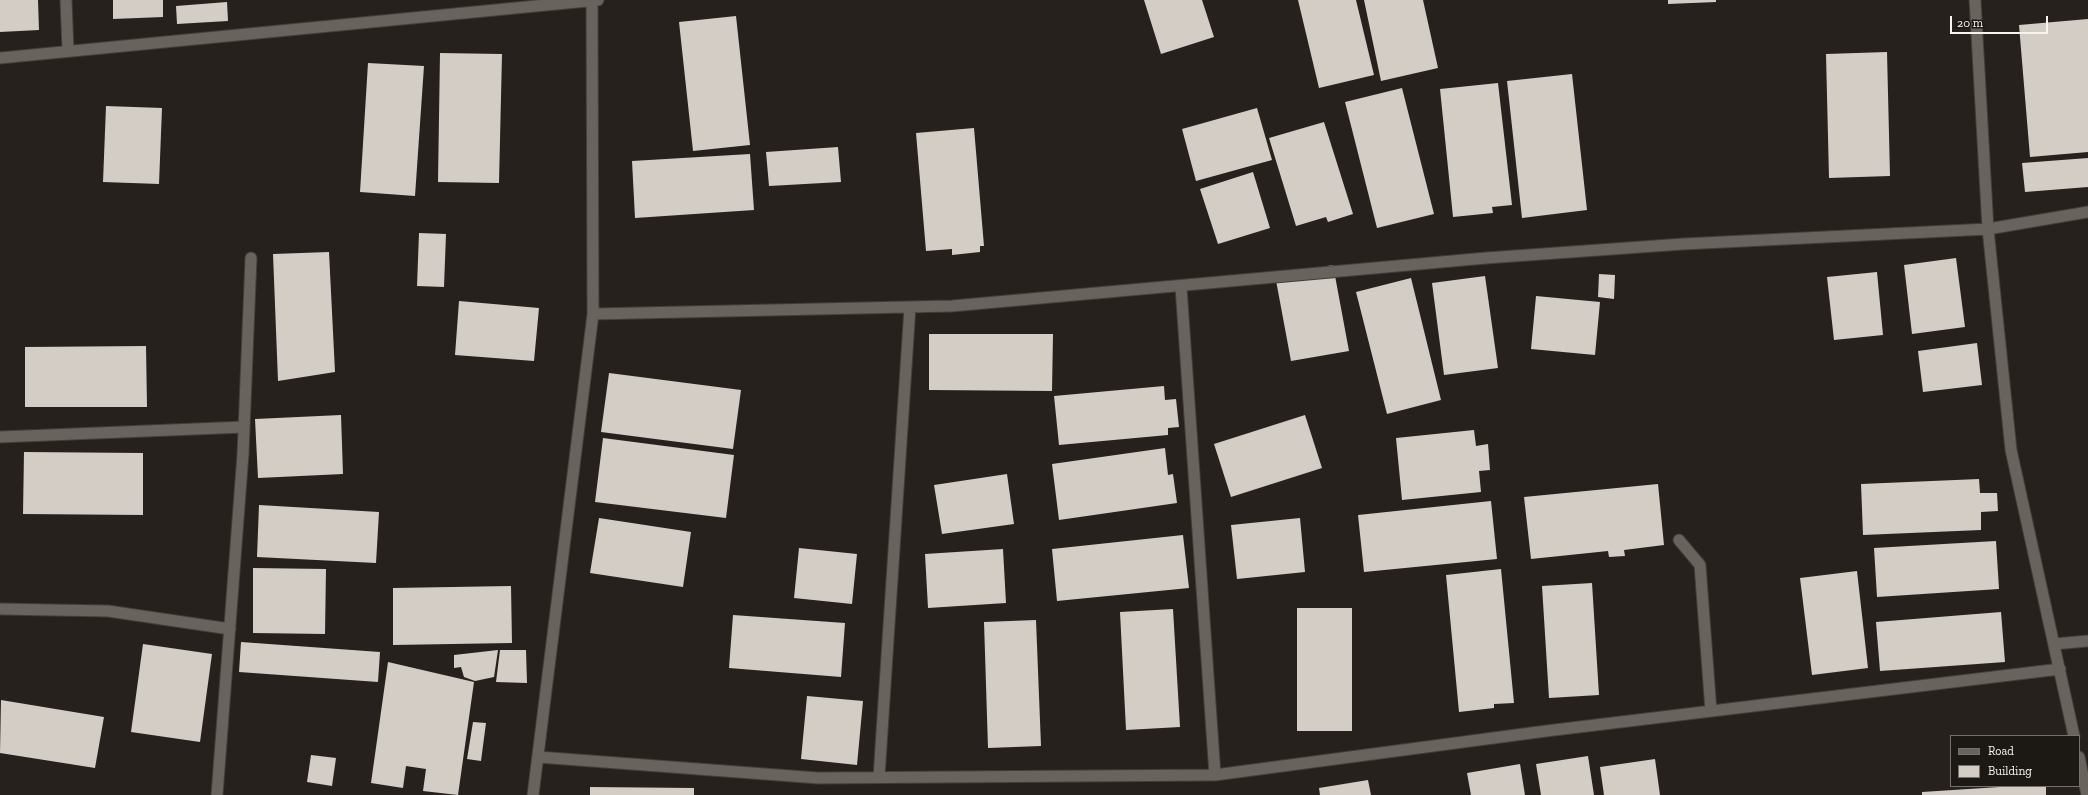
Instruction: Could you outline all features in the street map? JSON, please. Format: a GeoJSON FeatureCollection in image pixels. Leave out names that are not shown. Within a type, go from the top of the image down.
{"type":"FeatureCollection","features":[{"type":"Feature","properties":{"kind":"street"},"geometry":{"type":"LineString","coordinates":[[66,0],[68,50]]}},
{"type":"Feature","properties":{"kind":"street"},"geometry":{"type":"LineString","coordinates":[[0,58],[68,50],[595,0],[593,314],[533,795]]}},
{"type":"Feature","properties":{"kind":"street"},"geometry":{"type":"LineString","coordinates":[[1975,0],[1988,228],[2011,450],[2074,735]]}},
{"type":"Feature","properties":{"kind":"street"},"geometry":{"type":"LineString","coordinates":[[593,314],[952,306],[1181,287],[1486,258],[1683,244],[1988,228],[2088,212]]}},
{"type":"Feature","properties":{"kind":"street"},"geometry":{"type":"LineString","coordinates":[[217,795],[244,427],[251,258]]}},
{"type":"Feature","properties":{"kind":"street"},"geometry":{"type":"LineString","coordinates":[[1181,287],[1216,775]]}},
{"type":"Feature","properties":{"kind":"street"},"geometry":{"type":"LineString","coordinates":[[879,777],[910,308]]}},
{"type":"Feature","properties":{"kind":"street"},"geometry":{"type":"LineString","coordinates":[[0,437],[244,427]]}},
{"type":"Feature","properties":{"kind":"street"},"geometry":{"type":"LineString","coordinates":[[1679,540],[1700,565],[1711,710]]}},
{"type":"Feature","properties":{"kind":"street"},"geometry":{"type":"LineString","coordinates":[[0,609],[108,611],[230,630]]}},
{"type":"Feature","properties":{"kind":"street"},"geometry":{"type":"LineString","coordinates":[[2054,644],[2088,641]]}},
{"type":"Feature","properties":{"kind":"street"},"geometry":{"type":"LineString","coordinates":[[538,758],[818,778],[1216,775],[1711,710],[2060,669]]}},
{"type":"Feature","properties":{"kind":"street"},"geometry":{"type":"LineString","coordinates":[[2080,761],[2088,795]]}},
{"type":"Feature","properties":{"kind":"building"},"geometry":{"type":"Polygon","coordinates":[[[0,0],[38,0],[39,30],[0,32],[0,0]]]}},
{"type":"Feature","properties":{"kind":"building"},"geometry":{"type":"Polygon","coordinates":[[[113,0],[163,0],[163,17],[113,19],[113,0]]]}},
{"type":"Feature","properties":{"kind":"building"},"geometry":{"type":"Polygon","coordinates":[[[1144,0],[1202,0],[1214,37],[1161,54],[1144,0]]]}},
{"type":"Feature","properties":{"kind":"building"},"geometry":{"type":"Polygon","coordinates":[[[1298,0],[1356,0],[1374,75],[1319,88],[1298,0]]]}},
{"type":"Feature","properties":{"kind":"building"},"geometry":{"type":"Polygon","coordinates":[[[1364,0],[1423,0],[1438,68],[1381,81],[1364,0]]]}},
{"type":"Feature","properties":{"kind":"building"},"geometry":{"type":"Polygon","coordinates":[[[1668,0],[1716,0],[1716,2],[1668,4],[1668,0]]]}},
{"type":"Feature","properties":{"kind":"building"},"geometry":{"type":"Polygon","coordinates":[[[227,2],[228,21],[177,24],[176,6],[227,2]]]}},
{"type":"Feature","properties":{"kind":"building"},"geometry":{"type":"Polygon","coordinates":[[[736,16],[750,145],[693,151],[679,22],[736,16]]]}},
{"type":"Feature","properties":{"kind":"building"},"geometry":{"type":"Polygon","coordinates":[[[2088,19],[2088,152],[2030,157],[2019,25],[2088,19]]]}},
{"type":"Feature","properties":{"kind":"building"},"geometry":{"type":"Polygon","coordinates":[[[1887,52],[1890,176],[1829,178],[1826,54],[1887,52]]]}},
{"type":"Feature","properties":{"kind":"building"},"geometry":{"type":"Polygon","coordinates":[[[440,53],[502,54],[499,183],[438,182],[440,53]]]}},
{"type":"Feature","properties":{"kind":"building"},"geometry":{"type":"Polygon","coordinates":[[[368,63],[424,66],[415,196],[360,192],[368,63]]]}},
{"type":"Feature","properties":{"kind":"building"},"geometry":{"type":"Polygon","coordinates":[[[1572,74],[1587,210],[1522,218],[1507,81],[1572,74]]]}},
{"type":"Feature","properties":{"kind":"building"},"geometry":{"type":"Polygon","coordinates":[[[1498,83],[1512,205],[1492,207],[1493,213],[1453,217],[1440,89],[1498,83]]]}},
{"type":"Feature","properties":{"kind":"building"},"geometry":{"type":"Polygon","coordinates":[[[1402,88],[1434,214],[1377,228],[1345,102],[1402,88]]]}},
{"type":"Feature","properties":{"kind":"building"},"geometry":{"type":"Polygon","coordinates":[[[106,106],[162,108],[159,184],[103,182],[106,106]]]}},
{"type":"Feature","properties":{"kind":"building"},"geometry":{"type":"Polygon","coordinates":[[[1257,108],[1272,160],[1196,181],[1182,129],[1257,108]]]}},
{"type":"Feature","properties":{"kind":"building"},"geometry":{"type":"Polygon","coordinates":[[[1324,122],[1353,214],[1328,222],[1326,217],[1296,226],[1269,138],[1324,122]]]}},
{"type":"Feature","properties":{"kind":"building"},"geometry":{"type":"Polygon","coordinates":[[[974,128],[984,246],[980,246],[980,252],[952,255],[952,249],[926,251],[916,133],[974,128]]]}},
{"type":"Feature","properties":{"kind":"building"},"geometry":{"type":"Polygon","coordinates":[[[838,147],[841,182],[769,186],[766,152],[838,147]]]}},
{"type":"Feature","properties":{"kind":"building"},"geometry":{"type":"Polygon","coordinates":[[[750,154],[754,210],[635,218],[632,161],[750,154]]]}},
{"type":"Feature","properties":{"kind":"building"},"geometry":{"type":"Polygon","coordinates":[[[2088,158],[2088,187],[2025,192],[2022,163],[2088,158]]]}},
{"type":"Feature","properties":{"kind":"building"},"geometry":{"type":"Polygon","coordinates":[[[1253,172],[1270,228],[1218,244],[1200,189],[1253,172]]]}},
{"type":"Feature","properties":{"kind":"building"},"geometry":{"type":"Polygon","coordinates":[[[419,233],[446,234],[444,287],[417,286],[419,233]]]}},
{"type":"Feature","properties":{"kind":"building"},"geometry":{"type":"Polygon","coordinates":[[[329,252],[335,372],[278,381],[273,254],[329,252]]]}},
{"type":"Feature","properties":{"kind":"building"},"geometry":{"type":"Polygon","coordinates":[[[1956,258],[1965,327],[1912,334],[1904,265],[1956,258]]]}},
{"type":"Feature","properties":{"kind":"building"},"geometry":{"type":"Polygon","coordinates":[[[1333,265],[1349,351],[1291,361],[1275,275],[1333,265]]]}},
{"type":"Feature","properties":{"kind":"building"},"geometry":{"type":"Polygon","coordinates":[[[1877,272],[1883,335],[1834,340],[1827,277],[1877,272]]]}},
{"type":"Feature","properties":{"kind":"building"},"geometry":{"type":"Polygon","coordinates":[[[1599,274],[1615,275],[1614,299],[1598,297],[1599,274]]]}},
{"type":"Feature","properties":{"kind":"building"},"geometry":{"type":"Polygon","coordinates":[[[1485,276],[1498,368],[1444,375],[1432,283],[1485,276]]]}},
{"type":"Feature","properties":{"kind":"building"},"geometry":{"type":"Polygon","coordinates":[[[1411,278],[1441,400],[1387,414],[1356,292],[1411,278]]]}},
{"type":"Feature","properties":{"kind":"building"},"geometry":{"type":"Polygon","coordinates":[[[1536,296],[1600,302],[1595,355],[1531,349],[1536,296]]]}},
{"type":"Feature","properties":{"kind":"building"},"geometry":{"type":"Polygon","coordinates":[[[459,301],[539,308],[534,361],[455,355],[459,301]]]}},
{"type":"Feature","properties":{"kind":"building"},"geometry":{"type":"Polygon","coordinates":[[[929,334],[1053,334],[1052,391],[929,390],[929,334]]]}},
{"type":"Feature","properties":{"kind":"building"},"geometry":{"type":"Polygon","coordinates":[[[1977,343],[1982,385],[1923,392],[1918,351],[1977,343]]]}},
{"type":"Feature","properties":{"kind":"building"},"geometry":{"type":"Polygon","coordinates":[[[146,346],[147,407],[25,407],[25,347],[146,346]]]}},
{"type":"Feature","properties":{"kind":"building"},"geometry":{"type":"Polygon","coordinates":[[[609,373],[741,390],[733,449],[601,432],[609,373]]]}},
{"type":"Feature","properties":{"kind":"building"},"geometry":{"type":"Polygon","coordinates":[[[1164,386],[1165,400],[1176,399],[1179,427],[1168,428],[1168,435],[1059,445],[1054,396],[1164,386]]]}},
{"type":"Feature","properties":{"kind":"building"},"geometry":{"type":"Polygon","coordinates":[[[341,415],[343,474],[258,478],[255,419],[341,415]]]}},
{"type":"Feature","properties":{"kind":"building"},"geometry":{"type":"Polygon","coordinates":[[[1305,415],[1322,468],[1231,497],[1214,444],[1305,415]]]}},
{"type":"Feature","properties":{"kind":"building"},"geometry":{"type":"Polygon","coordinates":[[[1474,430],[1476,446],[1488,444],[1490,470],[1479,471],[1481,492],[1402,500],[1396,438],[1474,430]]]}},
{"type":"Feature","properties":{"kind":"building"},"geometry":{"type":"Polygon","coordinates":[[[603,438],[734,455],[726,518],[595,502],[603,438]]]}},
{"type":"Feature","properties":{"kind":"building"},"geometry":{"type":"Polygon","coordinates":[[[1165,448],[1168,475],[1173,474],[1177,503],[1059,520],[1052,464],[1165,448]]]}},
{"type":"Feature","properties":{"kind":"building"},"geometry":{"type":"Polygon","coordinates":[[[24,452],[143,453],[143,515],[23,514],[24,452]]]}},
{"type":"Feature","properties":{"kind":"building"},"geometry":{"type":"Polygon","coordinates":[[[1007,474],[1014,524],[942,534],[934,485],[1007,474]]]}},
{"type":"Feature","properties":{"kind":"building"},"geometry":{"type":"Polygon","coordinates":[[[1979,479],[1980,493],[1997,493],[1998,511],[1981,512],[1981,530],[1863,535],[1861,484],[1979,479]]]}},
{"type":"Feature","properties":{"kind":"building"},"geometry":{"type":"Polygon","coordinates":[[[1658,484],[1664,545],[1624,550],[1625,556],[1609,557],[1608,551],[1531,559],[1524,497],[1658,484]]]}},
{"type":"Feature","properties":{"kind":"building"},"geometry":{"type":"Polygon","coordinates":[[[1491,501],[1497,559],[1364,572],[1358,515],[1491,501]]]}},
{"type":"Feature","properties":{"kind":"building"},"geometry":{"type":"Polygon","coordinates":[[[259,505],[379,512],[376,563],[257,557],[259,505]]]}},
{"type":"Feature","properties":{"kind":"building"},"geometry":{"type":"Polygon","coordinates":[[[599,518],[691,532],[683,587],[590,573],[599,518]]]}},
{"type":"Feature","properties":{"kind":"building"},"geometry":{"type":"Polygon","coordinates":[[[1300,518],[1305,572],[1237,579],[1231,525],[1300,518]]]}},
{"type":"Feature","properties":{"kind":"building"},"geometry":{"type":"Polygon","coordinates":[[[1183,535],[1189,588],[1057,601],[1052,549],[1183,535]]]}},
{"type":"Feature","properties":{"kind":"building"},"geometry":{"type":"Polygon","coordinates":[[[1996,541],[1999,589],[1877,597],[1874,548],[1996,541]]]}},
{"type":"Feature","properties":{"kind":"building"},"geometry":{"type":"Polygon","coordinates":[[[799,548],[857,554],[852,604],[794,598],[799,548]]]}},
{"type":"Feature","properties":{"kind":"building"},"geometry":{"type":"Polygon","coordinates":[[[1003,549],[1006,603],[928,608],[925,554],[1003,549]]]}},
{"type":"Feature","properties":{"kind":"building"},"geometry":{"type":"Polygon","coordinates":[[[253,568],[326,569],[325,634],[253,633],[253,568]]]}},
{"type":"Feature","properties":{"kind":"building"},"geometry":{"type":"Polygon","coordinates":[[[1501,569],[1514,703],[1494,704],[1494,708],[1459,712],[1446,575],[1501,569]]]}},
{"type":"Feature","properties":{"kind":"building"},"geometry":{"type":"Polygon","coordinates":[[[1857,571],[1868,668],[1812,675],[1800,578],[1857,571]]]}},
{"type":"Feature","properties":{"kind":"building"},"geometry":{"type":"Polygon","coordinates":[[[1592,583],[1599,695],[1549,698],[1542,586],[1592,583]]]}},
{"type":"Feature","properties":{"kind":"building"},"geometry":{"type":"Polygon","coordinates":[[[511,586],[512,643],[393,645],[393,588],[511,586]]]}},
{"type":"Feature","properties":{"kind":"building"},"geometry":{"type":"Polygon","coordinates":[[[1297,608],[1352,608],[1352,731],[1297,731],[1297,608]]]}},
{"type":"Feature","properties":{"kind":"building"},"geometry":{"type":"Polygon","coordinates":[[[1173,609],[1180,727],[1126,730],[1120,612],[1173,609]]]}},
{"type":"Feature","properties":{"kind":"building"},"geometry":{"type":"Polygon","coordinates":[[[2001,612],[2005,662],[1880,671],[1876,622],[2001,612]]]}},
{"type":"Feature","properties":{"kind":"building"},"geometry":{"type":"Polygon","coordinates":[[[733,615],[845,623],[841,677],[729,668],[733,615]]]}},
{"type":"Feature","properties":{"kind":"building"},"geometry":{"type":"Polygon","coordinates":[[[1036,620],[1041,746],[988,748],[984,622],[1036,620]]]}},
{"type":"Feature","properties":{"kind":"building"},"geometry":{"type":"Polygon","coordinates":[[[241,642],[380,652],[378,682],[239,672],[241,642]]]}},
{"type":"Feature","properties":{"kind":"building"},"geometry":{"type":"Polygon","coordinates":[[[143,644],[212,654],[200,742],[131,732],[143,644]]]}},
{"type":"Feature","properties":{"kind":"building"},"geometry":{"type":"Polygon","coordinates":[[[498,650],[494,677],[475,681],[464,677],[461,667],[454,668],[454,655],[498,650]]]}},
{"type":"Feature","properties":{"kind":"building"},"geometry":{"type":"Polygon","coordinates":[[[500,650],[526,650],[527,683],[496,682],[500,650]]]}},
{"type":"Feature","properties":{"kind":"building"},"geometry":{"type":"Polygon","coordinates":[[[388,662],[474,682],[458,795],[423,791],[426,769],[406,766],[403,788],[371,783],[388,662]]]}},
{"type":"Feature","properties":{"kind":"building"},"geometry":{"type":"Polygon","coordinates":[[[807,696],[863,701],[857,765],[801,759],[807,696]]]}},
{"type":"Feature","properties":{"kind":"building"},"geometry":{"type":"Polygon","coordinates":[[[1,700],[104,717],[95,768],[0,753],[1,700]]]}},
{"type":"Feature","properties":{"kind":"building"},"geometry":{"type":"Polygon","coordinates":[[[473,722],[486,723],[481,761],[467,759],[473,722]]]}},
{"type":"Feature","properties":{"kind":"building"},"geometry":{"type":"Polygon","coordinates":[[[311,755],[336,758],[332,786],[307,782],[311,755]]]}},
{"type":"Feature","properties":{"kind":"building"},"geometry":{"type":"Polygon","coordinates":[[[1588,756],[1594,795],[1541,795],[1536,764],[1588,756]]]}},
{"type":"Feature","properties":{"kind":"building"},"geometry":{"type":"Polygon","coordinates":[[[1655,759],[1660,795],[1604,795],[1600,767],[1655,759]]]}},
{"type":"Feature","properties":{"kind":"building"},"geometry":{"type":"Polygon","coordinates":[[[1520,764],[1525,795],[1471,795],[1467,773],[1520,764]]]}},
{"type":"Feature","properties":{"kind":"building"},"geometry":{"type":"Polygon","coordinates":[[[1368,780],[1371,795],[1320,795],[1319,788],[1368,780]]]}},
{"type":"Feature","properties":{"kind":"building"},"geometry":{"type":"Polygon","coordinates":[[[590,787],[694,788],[694,795],[590,795],[590,787]]]}},
{"type":"Feature","properties":{"kind":"building"},"geometry":{"type":"Polygon","coordinates":[[[2000,787],[2046,787],[2046,795],[1922,795],[1922,792],[2000,787]]]}}]}
